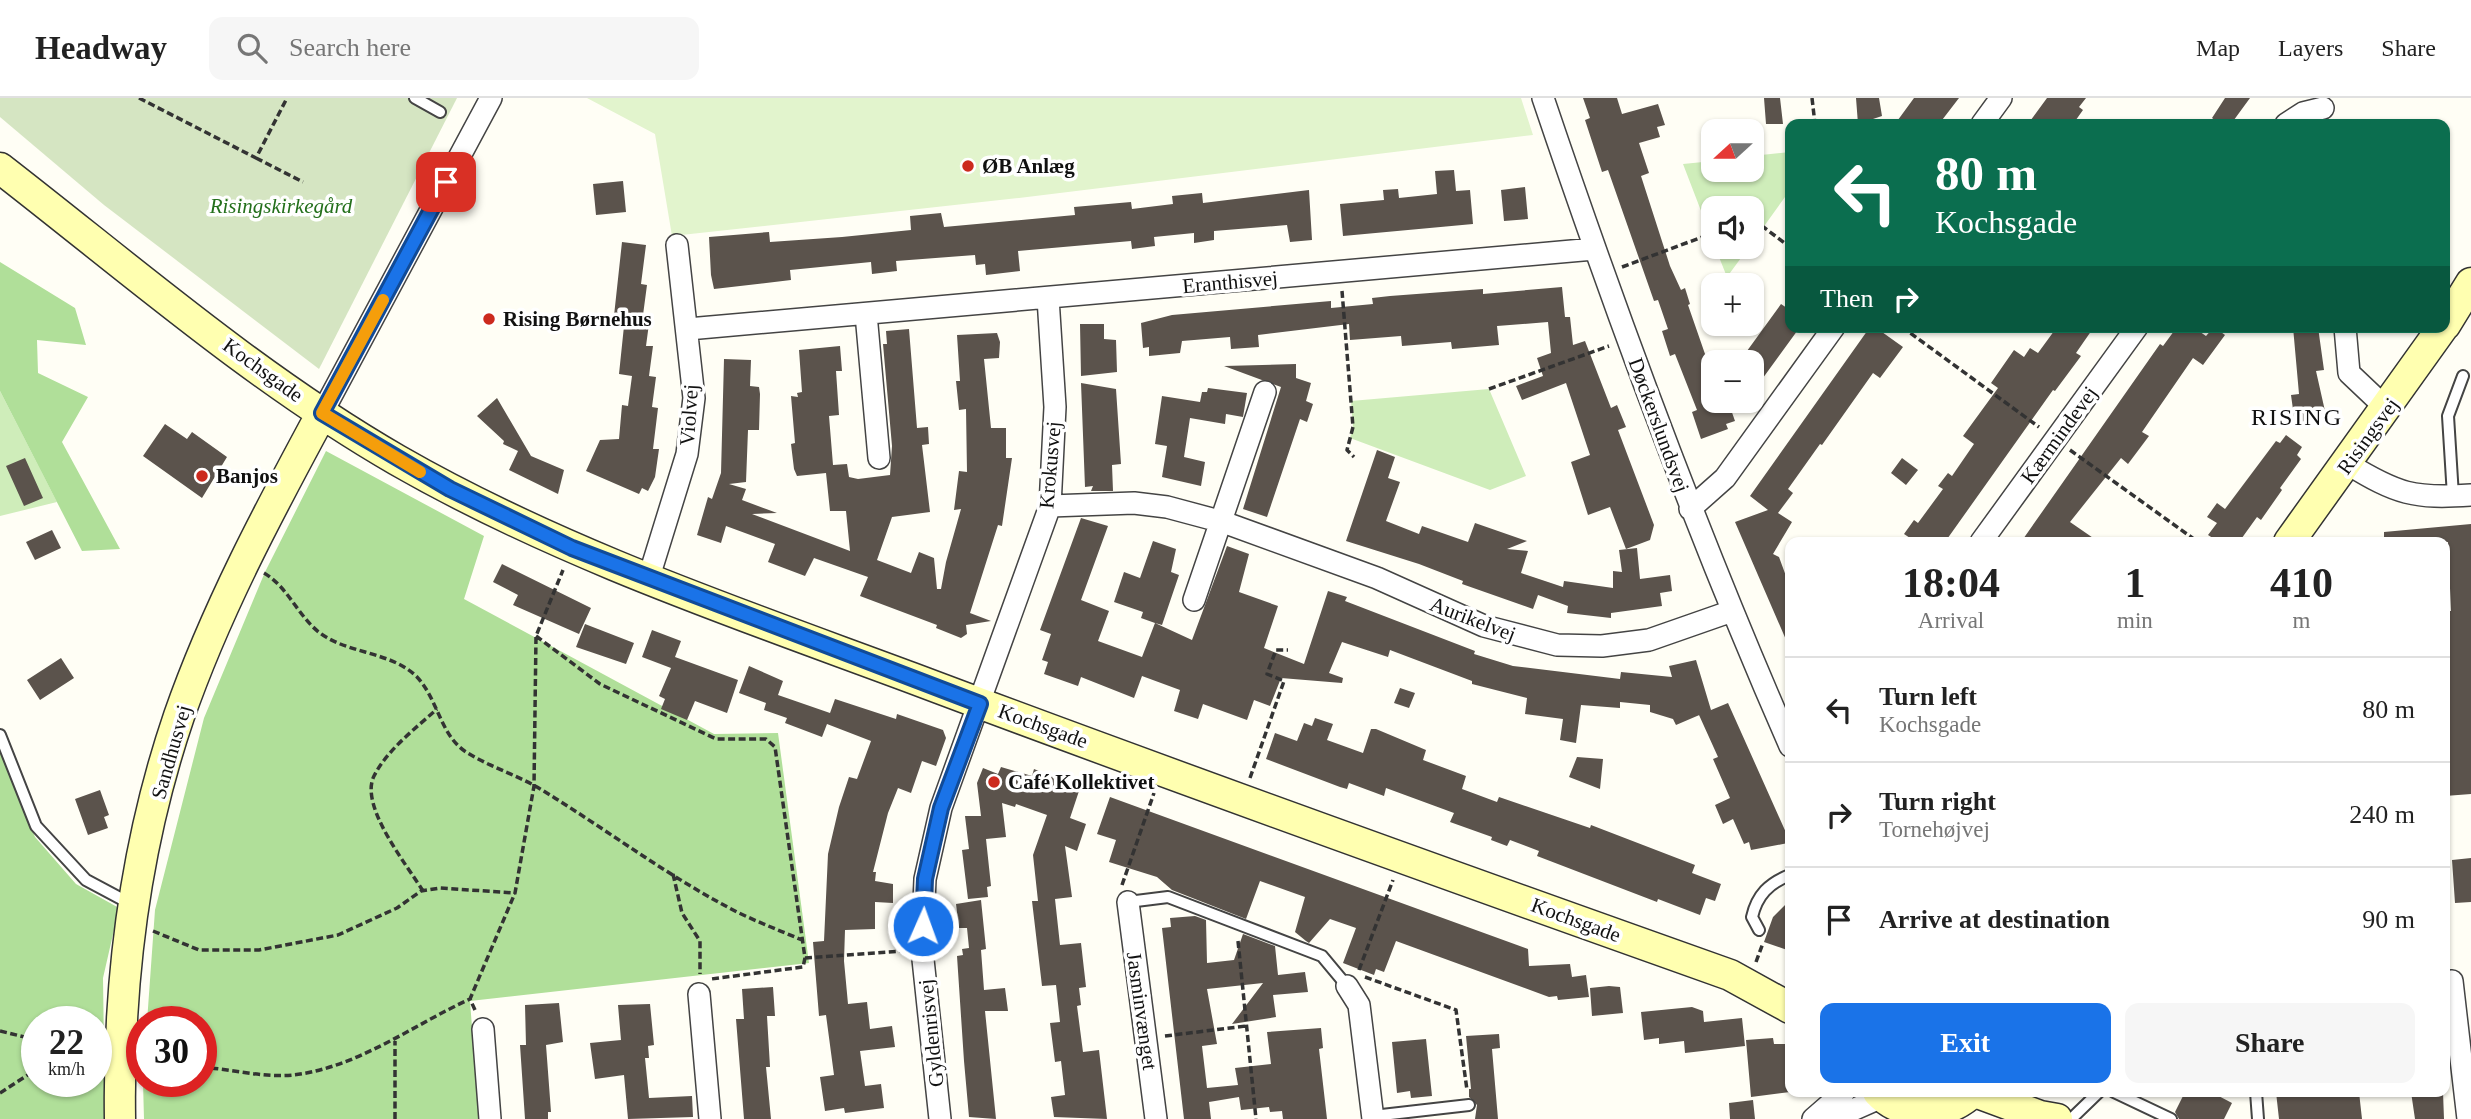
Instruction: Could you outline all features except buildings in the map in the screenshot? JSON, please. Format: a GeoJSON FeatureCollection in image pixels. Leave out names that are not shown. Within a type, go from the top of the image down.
{"type":"FeatureCollection","features":[{"type":"Feature","properties":{"kind":"street"},"geometry":{"type":"LineString","coordinates":[[322,413],[491,98]]}},
{"type":"Feature","properties":{"kind":"street","name":"Døckerslundsvej"},"geometry":{"type":"LineString","coordinates":[[1544,98],[1594,249],[1690,509],[1785,734]]}},
{"type":"Feature","properties":{"kind":"street"},"geometry":{"type":"LineString","coordinates":[[1986,119],[2001,98]]}},
{"type":"Feature","properties":{"kind":"street"},"geometry":{"type":"LineString","coordinates":[[2294,119],[2303,113],[2323,110]]}},
{"type":"Feature","properties":{"kind":"street","name":"Kochsgade"},"geometry":{"type":"LineString","coordinates":[[0,168],[228,346],[322,413],[439,483],[572,548],[648,580],[1401,858],[1740,976],[1785,986]]}},
{"type":"Feature","properties":{"kind":"street","name":"Violvej"},"geometry":{"type":"LineString","coordinates":[[648,580],[687,454],[694,398],[677,246]]}},
{"type":"Feature","properties":{"kind":"street","name":"Eranthisvej"},"geometry":{"type":"LineString","coordinates":[[688,329],[1594,249]]}},
{"type":"Feature","properties":{"kind":"street","name":"Risingsvej"},"geometry":{"type":"LineString","coordinates":[[2450,316],[2471,283]]}},
{"type":"Feature","properties":{"kind":"street","name":"Krokusvej"},"geometry":{"type":"LineString","coordinates":[[980,704],[1050,506],[1055,407],[1048,298]]}},
{"type":"Feature","properties":{"kind":"street"},"geometry":{"type":"LineString","coordinates":[[866,314],[879,458]]}},
{"type":"Feature","properties":{"kind":"street"},"geometry":{"type":"LineString","coordinates":[[1690,509],[1725,478],[1830,333]]}},
{"type":"Feature","properties":{"kind":"street","name":"Kærmindevej"},"geometry":{"type":"LineString","coordinates":[[1985,537],[2133,333]]}},
{"type":"Feature","properties":{"kind":"street"},"geometry":{"type":"LineString","coordinates":[[2346,333],[2349,373],[2387,409]]}},
{"type":"Feature","properties":{"kind":"street","name":"Risingsvej"},"geometry":{"type":"LineString","coordinates":[[2293,537],[2348,464],[2439,333]]}},
{"type":"Feature","properties":{"kind":"street"},"geometry":{"type":"LineString","coordinates":[[1194,600],[1223,522],[1265,393]]}},
{"type":"Feature","properties":{"kind":"street","name":"Sandhusvej"},"geometry":{"type":"LineString","coordinates":[[120,1119],[123,990],[132,914],[150,825],[179,716],[244,562],[322,413]]}},
{"type":"Feature","properties":{"kind":"street"},"geometry":{"type":"LineString","coordinates":[[2348,464],[2386,487],[2407,495],[2462,496]]}},
{"type":"Feature","properties":{"kind":"street","name":"Aurikelvej"},"geometry":{"type":"LineString","coordinates":[[1050,506],[1134,503],[1167,507],[1223,522],[1377,578],[1484,626],[1521,638],[1558,645],[1602,646],[1649,639],[1732,611]]}},
{"type":"Feature","properties":{"kind":"street","name":"Gyldenrisvej"},"geometry":{"type":"LineString","coordinates":[[940,1119],[922,950],[925,879],[941,808],[980,704]]}},
{"type":"Feature","properties":{"kind":"street","name":"Jasminvænget"},"geometry":{"type":"LineString","coordinates":[[1128,902],[1156,1119]]}},
{"type":"Feature","properties":{"kind":"street","name":"Kochsgade"},"geometry":{"type":"LineString","coordinates":[[1740,976],[1785,1005]]}},
{"type":"Feature","properties":{"kind":"street"},"geometry":{"type":"LineString","coordinates":[[1351,980],[1359,1005],[1373,1118]]}},
{"type":"Feature","properties":{"kind":"street"},"geometry":{"type":"LineString","coordinates":[[2456,980],[2469,1110]]}},
{"type":"Feature","properties":{"kind":"street"},"geometry":{"type":"LineString","coordinates":[[699,994],[710,1119]]}},
{"type":"Feature","properties":{"kind":"street"},"geometry":{"type":"LineString","coordinates":[[483,1029],[490,1119]]}},
{"type":"Feature","properties":{"kind":"street"},"geometry":{"type":"LineString","coordinates":[[1813,1119],[1838,1097]]}},
{"type":"Feature","properties":{"kind":"street"},"geometry":{"type":"LineString","coordinates":[[1832,1119],[1876,1097]]}},
{"type":"Feature","properties":{"kind":"street"},"geometry":{"type":"LineString","coordinates":[[1883,1097],[1915,1116],[1947,1114],[1968,1097]]}},
{"type":"Feature","properties":{"kind":"street"},"geometry":{"type":"LineString","coordinates":[[1988,1097],[2039,1116],[2057,1119]]}},
{"type":"Feature","properties":{"kind":"street"},"geometry":{"type":"LineString","coordinates":[[2037,1097],[2068,1119]]}},
{"type":"Feature","properties":{"kind":"lane"},"geometry":{"type":"LineString","coordinates":[[415,98],[440,112]]}},
{"type":"Feature","properties":{"kind":"lane"},"geometry":{"type":"LineString","coordinates":[[2462,496],[2448,416],[2463,376]]}},
{"type":"Feature","properties":{"kind":"lane"},"geometry":{"type":"LineString","coordinates":[[0,735],[36,826],[86,880],[132,914]]}},
{"type":"Feature","properties":{"kind":"lane"},"geometry":{"type":"LineString","coordinates":[[1759,930],[1752,917],[1757,898],[1785,877]]}},
{"type":"Feature","properties":{"kind":"lane"},"geometry":{"type":"LineString","coordinates":[[1128,902],[1168,897],[1322,956],[1351,980]]}},
{"type":"Feature","properties":{"kind":"lane"},"geometry":{"type":"LineString","coordinates":[[2068,1119],[2093,1097]]}},
{"type":"Feature","properties":{"kind":"lane"},"geometry":{"type":"LineString","coordinates":[[2125,1097],[2171,1119]]}},
{"type":"Feature","properties":{"kind":"lane"},"geometry":{"type":"LineString","coordinates":[[2256,1097],[2258,1119]]}},
{"type":"Feature","properties":{"kind":"lane"},"geometry":{"type":"LineString","coordinates":[[1373,1118],[1469,1105]]}},
{"type":"Feature","properties":{"kind":"path"},"geometry":{"type":"LineString","coordinates":[[139,98],[303,182]]}},
{"type":"Feature","properties":{"kind":"path"},"geometry":{"type":"LineString","coordinates":[[256,158],[286,98]]}},
{"type":"Feature","properties":{"kind":"path"},"geometry":{"type":"LineString","coordinates":[[1812,98],[1814,119]]}},
{"type":"Feature","properties":{"kind":"path"},"geometry":{"type":"LineString","coordinates":[[1764,228],[1785,243]]}},
{"type":"Feature","properties":{"kind":"path"},"geometry":{"type":"LineString","coordinates":[[1603,274],[1701,237]]}},
{"type":"Feature","properties":{"kind":"path"},"geometry":{"type":"LineString","coordinates":[[1341,272],[1353,427],[1347,450],[1354,457]]}},
{"type":"Feature","properties":{"kind":"path"},"geometry":{"type":"LineString","coordinates":[[1489,389],[1628,339]]}},
{"type":"Feature","properties":{"kind":"path"},"geometry":{"type":"LineString","coordinates":[[217,1068],[289,1075],[314,1072],[395,1040],[470,999],[515,893],[534,786],[536,636],[572,548]]}},
{"type":"Feature","properties":{"kind":"path"},"geometry":{"type":"LineString","coordinates":[[244,562],[276,580],[296,609],[323,636],[352,650],[403,667],[418,678],[437,709],[447,733],[464,751],[534,786],[673,874],[739,912],[802,940]]}},
{"type":"Feature","properties":{"kind":"path"},"geometry":{"type":"LineString","coordinates":[[536,636],[600,684],[705,734],[716,739],[766,739],[775,747],[806,958],[803,967],[699,981],[700,941],[682,913],[673,874]]}},
{"type":"Feature","properties":{"kind":"path"},"geometry":{"type":"LineString","coordinates":[[1242,799],[1284,681],[1267,674],[1276,650],[1288,650]]}},
{"type":"Feature","properties":{"kind":"path"},"geometry":{"type":"LineString","coordinates":[[423,891],[376,815],[372,799],[373,777],[402,741],[437,709]]}},
{"type":"Feature","properties":{"kind":"path"},"geometry":{"type":"LineString","coordinates":[[1128,902],[1121,888],[1163,770]]}},
{"type":"Feature","properties":{"kind":"path"},"geometry":{"type":"LineString","coordinates":[[1401,858],[1351,980],[1456,1010],[1469,1105]]}},
{"type":"Feature","properties":{"kind":"path"},"geometry":{"type":"LineString","coordinates":[[132,914],[199,950],[259,950],[338,935],[397,908],[423,891],[440,888],[515,893]]}},
{"type":"Feature","properties":{"kind":"path"},"geometry":{"type":"LineString","coordinates":[[1236,925],[1256,1119]]}},
{"type":"Feature","properties":{"kind":"path"},"geometry":{"type":"LineString","coordinates":[[1740,976],[1764,939],[1759,930]]}},
{"type":"Feature","properties":{"kind":"path"},"geometry":{"type":"LineString","coordinates":[[806,958],[922,950]]}},
{"type":"Feature","properties":{"kind":"path"},"geometry":{"type":"LineString","coordinates":[[470,999],[483,1029]]}},
{"type":"Feature","properties":{"kind":"path"},"geometry":{"type":"LineString","coordinates":[[1146,1038],[1246,1027]]}},
{"type":"Feature","properties":{"kind":"path"},"geometry":{"type":"LineString","coordinates":[[0,1031],[21,1036]]}},
{"type":"Feature","properties":{"kind":"path"},"geometry":{"type":"LineString","coordinates":[[395,1040],[395,1119]]}},
{"type":"Feature","properties":{"kind":"path"},"geometry":{"type":"LineString","coordinates":[[0,1093],[21,1079]]}},
{"type":"Feature","properties":{"kind":"green space","name":"Risingskirkegård"},"geometry":{"type":"Polygon","coordinates":[[[0,98],[457,98],[319,369],[104,205],[0,117],[0,98]]]}},
{"type":"Feature","properties":{"kind":"green space","name":"ØB Anlæg"},"geometry":{"type":"Polygon","coordinates":[[[587,98],[1521,98],[1533,135],[1019,198],[672,236],[655,134],[587,98]]]}},
{"type":"Feature","properties":{"kind":"green space"},"geometry":{"type":"Polygon","coordinates":[[[1785,153],[1785,197],[1764,226],[1764,196],[1701,196],[1701,211],[1683,164],[1701,162],[1701,182],[1764,182],[1764,155],[1785,153]]]}},
{"type":"Feature","properties":{"kind":"green space"},"geometry":{"type":"Polygon","coordinates":[[[1720,259],[1740,259],[1730,273],[1725,273],[1720,259]]]}},
{"type":"Feature","properties":{"kind":"green space"},"geometry":{"type":"Polygon","coordinates":[[[0,262],[75,308],[86,345],[37,340],[38,373],[88,397],[62,442],[120,549],[82,551],[0,391],[0,262]]]}},
{"type":"Feature","properties":{"kind":"green space"},"geometry":{"type":"Polygon","coordinates":[[[1489,389],[1526,476],[1490,490],[1350,438],[1353,427],[1351,401],[1489,389]]]}},
{"type":"Feature","properties":{"kind":"green space"},"geometry":{"type":"Polygon","coordinates":[[[0,391],[57,502],[0,516],[0,391]]]}},
{"type":"Feature","properties":{"kind":"green space"},"geometry":{"type":"Polygon","coordinates":[[[326,451],[484,536],[464,599],[714,734],[778,733],[809,963],[470,1001],[479,1119],[144,1119],[143,1097],[217,1097],[217,1006],[148,1006],[155,910],[204,718],[265,572],[326,451]]]}},
{"type":"Feature","properties":{"kind":"green space"},"geometry":{"type":"Polygon","coordinates":[[[0,752],[35,837],[76,884],[119,908],[103,978],[103,1006],[21,1006],[21,1097],[105,1097],[105,1119],[0,1119],[0,752]]]}},
{"type":"Feature","properties":{"kind":"slow traffic"},"geometry":{"type":"LineString","coordinates":[[383,300],[322,413],[420,472]]}},
{"type":"Feature","properties":{"kind":"place","name":"ØB Anlæg"},"geometry":{"type":"Point","coordinates":[968,166]}},
{"type":"Feature","properties":{"kind":"place","name":"Rising Børnehus"},"geometry":{"type":"Point","coordinates":[489,319]}},
{"type":"Feature","properties":{"kind":"place","name":"Banjos"},"geometry":{"type":"Point","coordinates":[202,476]}},
{"type":"Feature","properties":{"kind":"place","name":"Café Kollektivet"},"geometry":{"type":"Point","coordinates":[994,782]}},
{"type":"Feature","properties":{"kind":"district","name":"RISING"},"geometry":{"type":"Point","coordinates":[2297,417]}},
{"type":"Feature","properties":{"kind":"route"},"geometry":{"type":"LineString","coordinates":[[446,182],[322,413],[450,489],[572,548],[648,580],[980,704],[941,808],[925,879],[923,926]]}}]}
